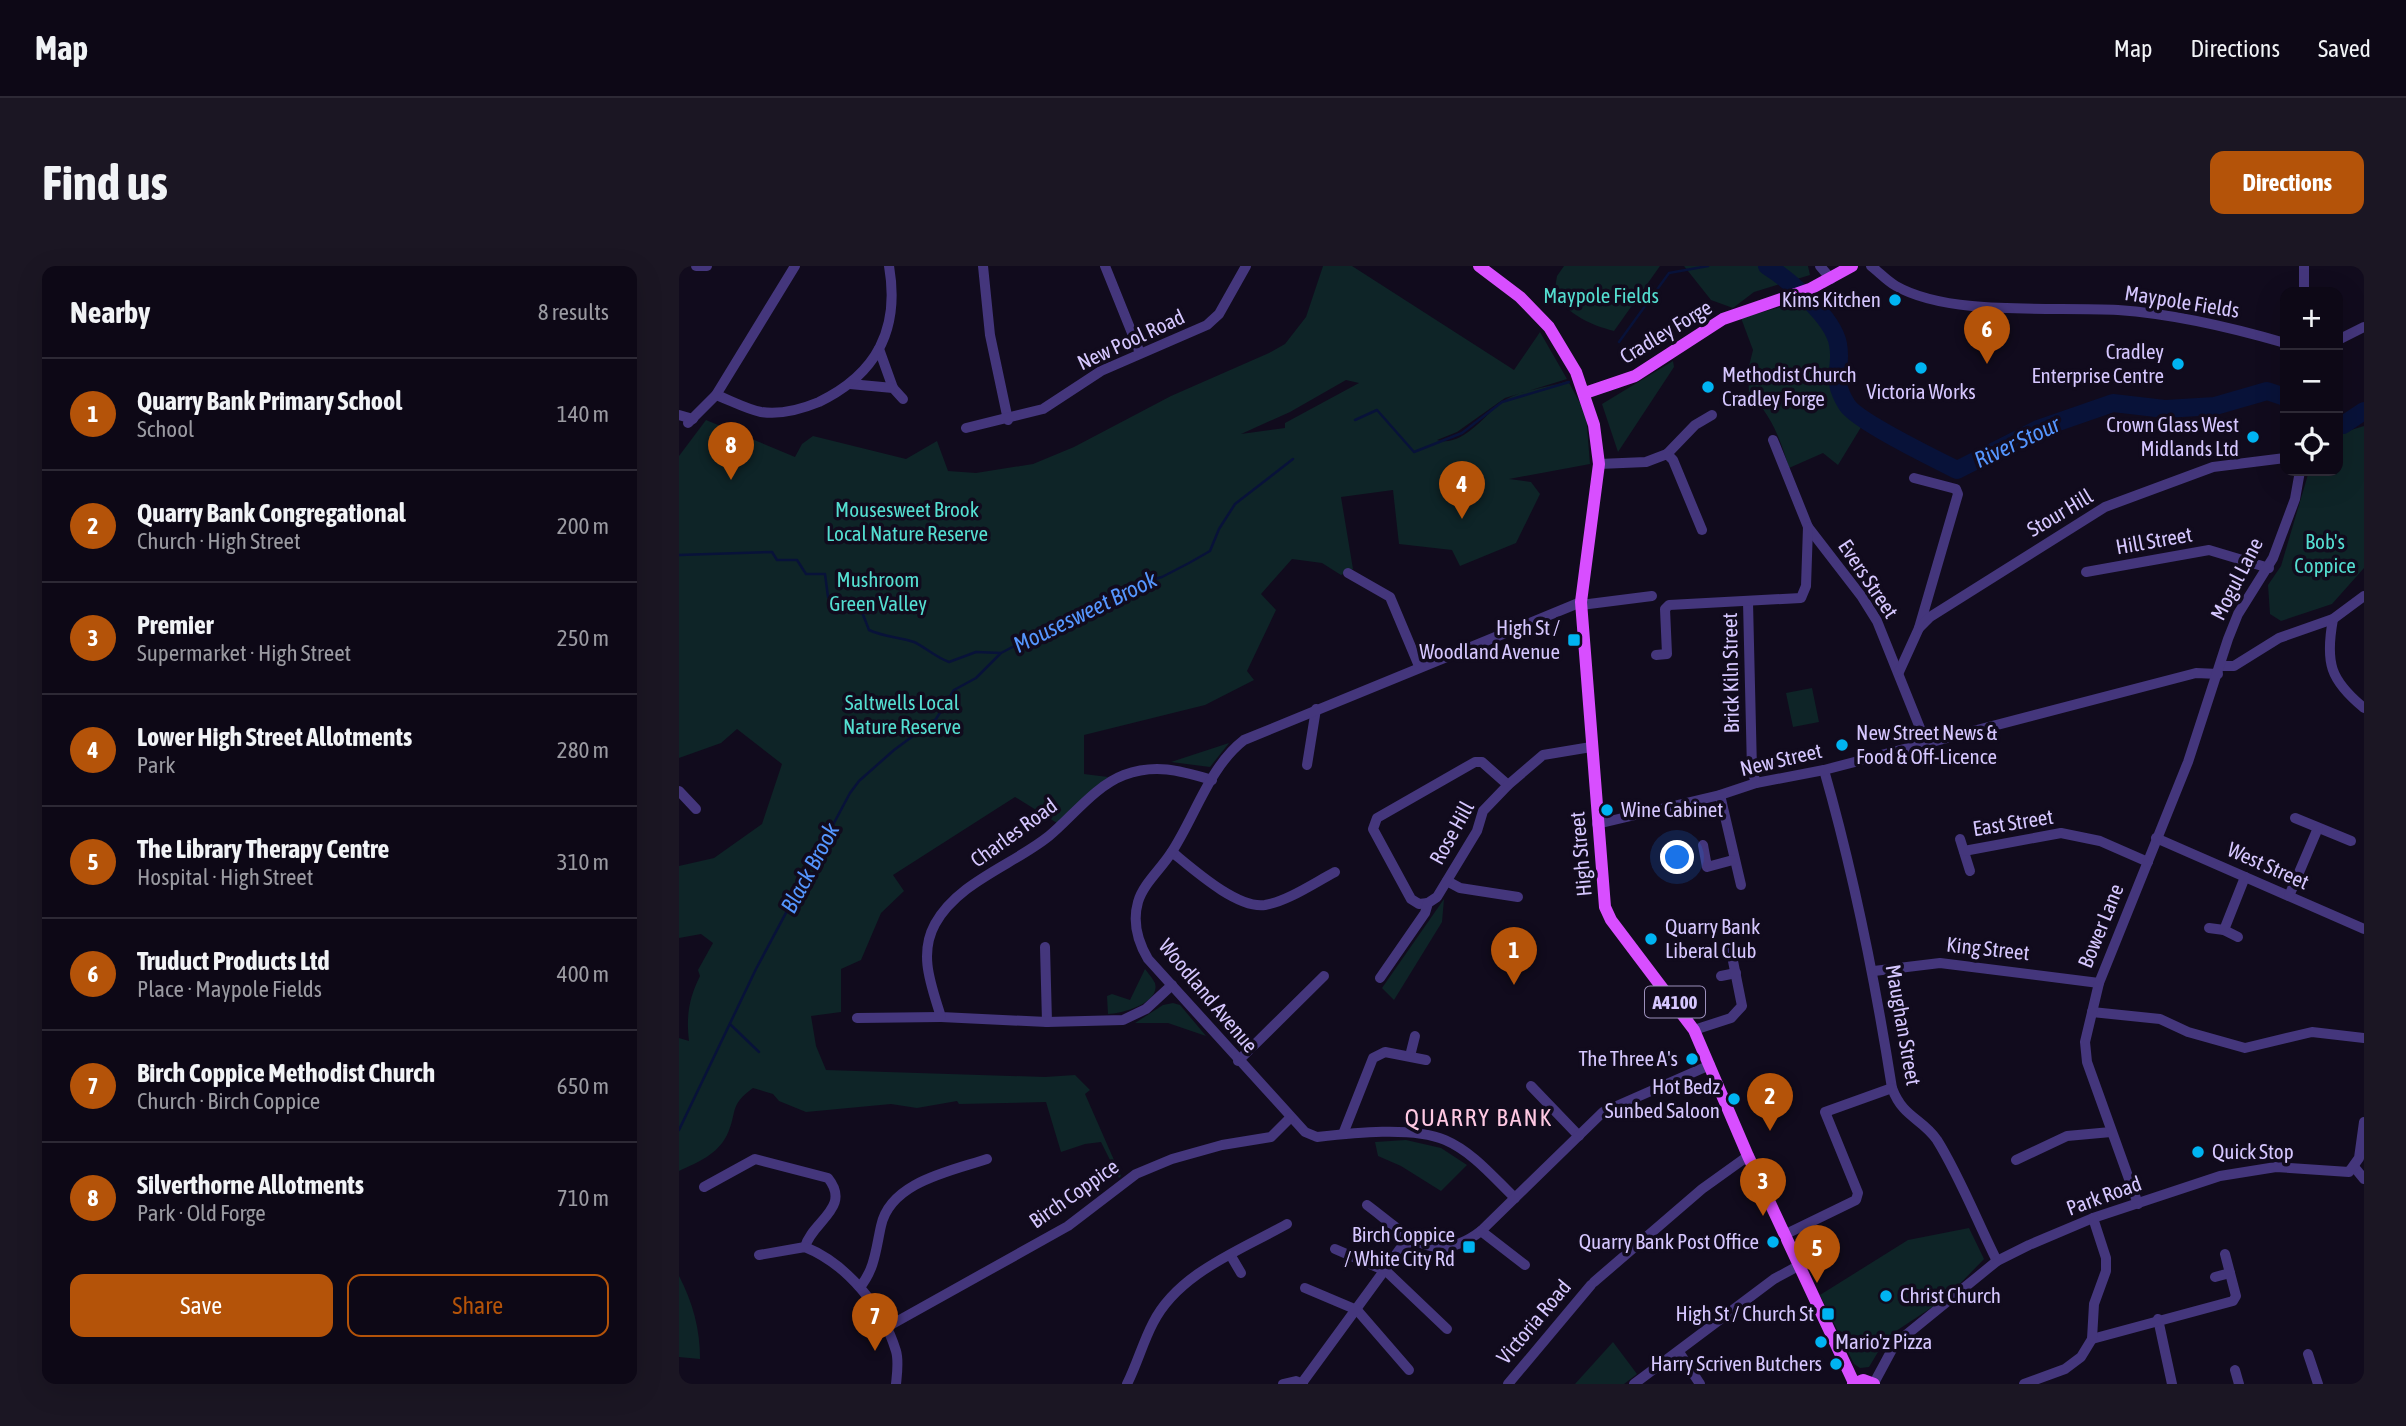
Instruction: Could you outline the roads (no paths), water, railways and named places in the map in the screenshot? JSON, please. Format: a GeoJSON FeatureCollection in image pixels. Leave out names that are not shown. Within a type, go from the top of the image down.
{"type":"FeatureCollection","features":[{"type":"Feature","properties":{"kind":"main road","name":"A4100"},"geometry":{"type":"LineString","coordinates":[[1479,266],[1537,312],[1569,358],[1584,391]]}},
{"type":"Feature","properties":{"kind":"main road","name":"Cradley Forge"},"geometry":{"type":"LineString","coordinates":[[1584,391],[1635,376],[1699,332],[1723,319],[1810,289],[1853,266]]}},
{"type":"Feature","properties":{"kind":"main road","name":"High Street"},"geometry":{"type":"LineString","coordinates":[[1584,391],[1599,464],[1581,604],[1603,896],[1608,913],[1694,1030],[1748,1156],[1854,1383],[1863,1380],[1874,1384]]}},
{"type":"Feature","properties":{"kind":"street"},"geometry":{"type":"LineString","coordinates":[[679,415],[690,421],[708,406],[795,266]]}},
{"type":"Feature","properties":{"kind":"street"},"geometry":{"type":"LineString","coordinates":[[716,395],[759,412],[771,413],[809,406],[851,384],[879,349],[892,316],[893,284],[889,266]]}},
{"type":"Feature","properties":{"kind":"street"},"geometry":{"type":"LineString","coordinates":[[983,266],[990,335],[1008,420]]}},
{"type":"Feature","properties":{"kind":"street"},"geometry":{"type":"LineString","coordinates":[[1105,266],[1140,353]]}},
{"type":"Feature","properties":{"kind":"street","name":"New Pool Road"},"geometry":{"type":"LineString","coordinates":[[966,428],[1008,420],[1043,409],[1101,371],[1207,325],[1219,314],[1246,266]]}},
{"type":"Feature","properties":{"kind":"street"},"geometry":{"type":"LineString","coordinates":[[1819,266],[1831,279]]}},
{"type":"Feature","properties":{"kind":"street","name":"Maypole Fields"},"geometry":{"type":"LineString","coordinates":[[1871,266],[1895,285],[1943,301],[2119,310],[2209,322],[2280,341]]}},
{"type":"Feature","properties":{"kind":"street"},"geometry":{"type":"LineString","coordinates":[[2304,266],[2304,287]]}},
{"type":"Feature","properties":{"kind":"street"},"geometry":{"type":"LineString","coordinates":[[2343,338],[2364,327]]}},
{"type":"Feature","properties":{"kind":"street"},"geometry":{"type":"LineString","coordinates":[[879,349],[893,388],[902,399]]}},
{"type":"Feature","properties":{"kind":"street"},"geometry":{"type":"LineString","coordinates":[[851,384],[893,388]]}},
{"type":"Feature","properties":{"kind":"street"},"geometry":{"type":"LineString","coordinates":[[1599,464],[1646,462],[1667,454],[1695,425],[1712,415]]}},
{"type":"Feature","properties":{"kind":"street","name":"Evers Street"},"geometry":{"type":"LineString","coordinates":[[1773,440],[1808,527],[1863,597],[1899,672],[1926,743]]}},
{"type":"Feature","properties":{"kind":"street"},"geometry":{"type":"LineString","coordinates":[[1667,454],[1673,460],[1702,530]]}},
{"type":"Feature","properties":{"kind":"street","name":"Stour Hill"},"geometry":{"type":"LineString","coordinates":[[1899,672],[1919,628],[1930,617],[2105,507],[2213,467],[2280,459]]}},
{"type":"Feature","properties":{"kind":"street","name":"Mogul Lane"},"geometry":{"type":"LineString","coordinates":[[2219,670],[2238,614],[2269,568],[2295,499],[2299,476]]}},
{"type":"Feature","properties":{"kind":"street"},"geometry":{"type":"LineString","coordinates":[[1914,478],[1956,489],[1958,494],[1919,628]]}},
{"type":"Feature","properties":{"kind":"street","name":"Brick Kiln Street"},"geometry":{"type":"LineString","coordinates":[[1756,783],[1752,771],[1748,602],[1801,598],[1805,594],[1808,527]]}},
{"type":"Feature","properties":{"kind":"street","name":"Hill Street"},"geometry":{"type":"LineString","coordinates":[[2086,572],[2209,550],[2269,568]]}},
{"type":"Feature","properties":{"kind":"street"},"geometry":{"type":"LineString","coordinates":[[1348,573],[1390,597],[1419,666]]}},
{"type":"Feature","properties":{"kind":"street","name":"Woodland Avenue"},"geometry":{"type":"LineString","coordinates":[[1515,1198],[1477,1161],[1446,1140],[1412,1133],[1317,1137],[1305,1132],[1148,959],[1141,947],[1136,925],[1138,901],[1172,852],[1225,757],[1244,740],[1419,666],[1581,604],[1652,596]]}},
{"type":"Feature","properties":{"kind":"street","name":"New Street"},"geometry":{"type":"LineString","coordinates":[[1597,824],[1720,795],[1756,783],[1824,770],[2196,673],[2234,666],[2279,638],[2333,620],[2364,596]]}},
{"type":"Feature","properties":{"kind":"street"},"geometry":{"type":"LineString","coordinates":[[1657,655],[1667,654],[1665,609],[1669,605],[1748,602]]}},
{"type":"Feature","properties":{"kind":"street"},"geometry":{"type":"LineString","coordinates":[[2333,620],[2328,646],[2335,680],[2364,708]]}},
{"type":"Feature","properties":{"kind":"street","name":"Bower Lane"},"geometry":{"type":"LineString","coordinates":[[2138,1203],[2087,1062],[2085,1042],[2099,983],[2188,762],[2219,670]]}},
{"type":"Feature","properties":{"kind":"street"},"geometry":{"type":"LineString","coordinates":[[1307,765],[1316,709]]}},
{"type":"Feature","properties":{"kind":"street","name":"Rose Hill"},"geometry":{"type":"LineString","coordinates":[[1380,978],[1425,913],[1428,903],[1437,897],[1447,881],[1477,831],[1483,811],[1543,755],[1591,747]]}},
{"type":"Feature","properties":{"kind":"street"},"geometry":{"type":"LineString","coordinates":[[1428,903],[1419,904],[1411,899],[1373,829],[1377,818],[1475,762],[1487,765],[1508,785]]}},
{"type":"Feature","properties":{"kind":"street","name":"Charles Road"},"geometry":{"type":"LineString","coordinates":[[941,1017],[926,969],[927,953],[935,924],[951,903],[1047,838],[1123,775],[1154,767],[1171,768],[1212,780]]}},
{"type":"Feature","properties":{"kind":"street","name":"Maughan Street"},"geometry":{"type":"LineString","coordinates":[[1824,770],[1852,868],[1874,971],[1892,1088],[1897,1102],[1908,1116],[1937,1141],[1997,1261]]}},
{"type":"Feature","properties":{"kind":"street"},"geometry":{"type":"LineString","coordinates":[[679,790],[696,809]]}},
{"type":"Feature","properties":{"kind":"street"},"geometry":{"type":"LineString","coordinates":[[1720,795],[1741,886]]}},
{"type":"Feature","properties":{"kind":"street"},"geometry":{"type":"LineString","coordinates":[[2295,818],[2351,841]]}},
{"type":"Feature","properties":{"kind":"street"},"geometry":{"type":"LineString","coordinates":[[2288,896],[2318,828]]}},
{"type":"Feature","properties":{"kind":"street","name":"East Street"},"geometry":{"type":"LineString","coordinates":[[1964,851],[2061,833],[2100,841],[2148,862]]}},
{"type":"Feature","properties":{"kind":"street","name":"West Street"},"geometry":{"type":"LineString","coordinates":[[2157,838],[2356,929],[2364,929]]}},
{"type":"Feature","properties":{"kind":"street","name":"East Street"},"geometry":{"type":"LineString","coordinates":[[1960,839],[1969,872]]}},
{"type":"Feature","properties":{"kind":"street"},"geometry":{"type":"LineString","coordinates":[[1703,845],[1707,867],[1733,860]]}},
{"type":"Feature","properties":{"kind":"street"},"geometry":{"type":"LineString","coordinates":[[1172,852],[1229,893],[1246,903],[1262,905],[1335,872]]}},
{"type":"Feature","properties":{"kind":"street"},"geometry":{"type":"LineString","coordinates":[[2224,930],[2245,877]]}},
{"type":"Feature","properties":{"kind":"street"},"geometry":{"type":"LineString","coordinates":[[1447,881],[1460,888],[1518,897]]}},
{"type":"Feature","properties":{"kind":"street"},"geometry":{"type":"LineString","coordinates":[[2209,928],[2224,930],[2238,937]]}},
{"type":"Feature","properties":{"kind":"street"},"geometry":{"type":"LineString","coordinates":[[1045,947],[1047,1022]]}},
{"type":"Feature","properties":{"kind":"street"},"geometry":{"type":"LineString","coordinates":[[1694,1030],[1737,1014],[1742,1006],[1731,951]]}},
{"type":"Feature","properties":{"kind":"street","name":"King Street"},"geometry":{"type":"LineString","coordinates":[[1874,971],[1940,963],[2099,983]]}},
{"type":"Feature","properties":{"kind":"street"},"geometry":{"type":"LineString","coordinates":[[1721,976],[1736,973]]}},
{"type":"Feature","properties":{"kind":"street"},"geometry":{"type":"LineString","coordinates":[[1238,1061],[1324,976]]}},
{"type":"Feature","properties":{"kind":"street"},"geometry":{"type":"LineString","coordinates":[[857,1018],[941,1017],[1047,1022],[1123,1020],[1146,1009],[1172,985]]}},
{"type":"Feature","properties":{"kind":"street"},"geometry":{"type":"LineString","coordinates":[[2092,1012],[2146,1015],[2187,1032],[2245,1048],[2312,1032],[2364,1038]]}},
{"type":"Feature","properties":{"kind":"street"},"geometry":{"type":"LineString","coordinates":[[1411,1056],[1415,1036]]}},
{"type":"Feature","properties":{"kind":"street"},"geometry":{"type":"LineString","coordinates":[[1343,1134],[1373,1058],[1385,1052],[1426,1060]]}},
{"type":"Feature","properties":{"kind":"street"},"geometry":{"type":"LineString","coordinates":[[1367,1205],[1413,1240],[1447,1249],[1469,1241],[1603,1112],[1710,1065]]}},
{"type":"Feature","properties":{"kind":"street"},"geometry":{"type":"LineString","coordinates":[[1531,1086],[1579,1136]]}},
{"type":"Feature","properties":{"kind":"street"},"geometry":{"type":"LineString","coordinates":[[1784,1235],[1856,1200],[1858,1193],[1825,1112],[1892,1088]]}},
{"type":"Feature","properties":{"kind":"street","name":"Birch Coppice"},"geometry":{"type":"LineString","coordinates":[[887,1327],[1068,1226],[1136,1174],[1185,1155],[1271,1137],[1290,1118]]}},
{"type":"Feature","properties":{"kind":"street"},"geometry":{"type":"LineString","coordinates":[[2364,1122],[2355,1168],[2364,1179]]}},
{"type":"Feature","properties":{"kind":"street"},"geometry":{"type":"LineString","coordinates":[[2017,1160],[2067,1136],[2111,1132]]}},
{"type":"Feature","properties":{"kind":"street","name":"Victoria Road"},"geometry":{"type":"LineString","coordinates":[[1508,1384],[1575,1300],[1702,1189],[1748,1156]]}},
{"type":"Feature","properties":{"kind":"street"},"geometry":{"type":"LineString","coordinates":[[704,1187],[755,1159],[828,1178],[836,1200],[831,1213],[807,1238],[804,1247]]}},
{"type":"Feature","properties":{"kind":"street"},"geometry":{"type":"LineString","coordinates":[[860,1287],[873,1267],[882,1221],[891,1203],[924,1182],[987,1159]]}},
{"type":"Feature","properties":{"kind":"street","name":"Park Road"},"geometry":{"type":"LineString","coordinates":[[1874,1384],[1895,1344],[1997,1261],[2093,1218],[2220,1176],[2276,1167],[2349,1172],[2355,1168]]}},
{"type":"Feature","properties":{"kind":"street"},"geometry":{"type":"LineString","coordinates":[[2024,1384],[2065,1369],[2081,1357],[2092,1339],[2094,1304],[2106,1271],[2106,1258],[2093,1218]]}},
{"type":"Feature","properties":{"kind":"street"},"geometry":{"type":"LineString","coordinates":[[1128,1384],[1153,1323],[1168,1301],[1185,1284],[1287,1224]]}},
{"type":"Feature","properties":{"kind":"street"},"geometry":{"type":"LineString","coordinates":[[1481,1231],[1525,1265]]}},
{"type":"Feature","properties":{"kind":"street"},"geometry":{"type":"LineString","coordinates":[[1283,1384],[1296,1381],[1302,1384],[1400,1249],[1413,1240]]}},
{"type":"Feature","properties":{"kind":"street"},"geometry":{"type":"LineString","coordinates":[[759,1255],[804,1247],[825,1259],[860,1287],[887,1327],[897,1354],[897,1384]]}},
{"type":"Feature","properties":{"kind":"street"},"geometry":{"type":"LineString","coordinates":[[1335,1249],[1386,1271],[1447,1329]]}},
{"type":"Feature","properties":{"kind":"street"},"geometry":{"type":"LineString","coordinates":[[2092,1339],[2158,1319],[2233,1301],[2236,1296],[2225,1254]]}},
{"type":"Feature","properties":{"kind":"street"},"geometry":{"type":"LineString","coordinates":[[1231,1256],[1241,1273]]}},
{"type":"Feature","properties":{"kind":"street"},"geometry":{"type":"LineString","coordinates":[[1634,1384],[1774,1279],[1798,1266]]}},
{"type":"Feature","properties":{"kind":"street"},"geometry":{"type":"LineString","coordinates":[[2215,1277],[2230,1273]]}},
{"type":"Feature","properties":{"kind":"street"},"geometry":{"type":"LineString","coordinates":[[1305,1288],[1357,1310],[1409,1370]]}},
{"type":"Feature","properties":{"kind":"street"},"geometry":{"type":"LineString","coordinates":[[2158,1319],[2172,1384]]}},
{"type":"Feature","properties":{"kind":"street"},"geometry":{"type":"LineString","coordinates":[[1679,1352],[1700,1384]]}},
{"type":"Feature","properties":{"kind":"street"},"geometry":{"type":"LineString","coordinates":[[2308,1354],[2318,1384]]}},
{"type":"Feature","properties":{"kind":"street"},"geometry":{"type":"LineString","coordinates":[[2235,1370],[2239,1384]]}},
{"type":"Feature","properties":{"kind":"waterway"},"geometry":{"type":"LineString","coordinates":[[1619,342],[1669,273],[1708,266]]}},
{"type":"Feature","properties":{"kind":"waterway","name":"River Stour"},"geometry":{"type":"LineString","coordinates":[[1767,266],[1809,300],[1828,322],[1838,344],[1839,387],[1847,405],[1881,430],[1957,470],[2038,429],[2113,403],[2165,409],[2215,406],[2267,391],[2280,395]]}},
{"type":"Feature","properties":{"kind":"waterway"},"geometry":{"type":"LineString","coordinates":[[1355,420],[1377,410],[1414,452],[1462,433],[1502,402],[1569,382]]}},
{"type":"Feature","properties":{"kind":"waterway","name":"River Stour"},"geometry":{"type":"LineString","coordinates":[[2343,425],[2364,411]]}},
{"type":"Feature","properties":{"kind":"waterway","name":"Mousesweet Brook"},"geometry":{"type":"LineString","coordinates":[[679,555],[772,552],[777,560],[797,560],[806,574],[825,574],[828,597],[834,596],[843,609],[862,612],[869,630],[914,642],[949,662],[976,652],[1001,653],[1130,586],[1162,577],[1210,551],[1219,529],[1235,504],[1293,459]]}},
{"type":"Feature","properties":{"kind":"waterway","name":"Black Brook"},"geometry":{"type":"LineString","coordinates":[[679,1130],[756,969],[850,793],[859,781],[894,750],[936,719],[954,690],[976,678],[1000,654]]}},
{"type":"Feature","properties":{"kind":"waterway"},"geometry":{"type":"LineString","coordinates":[[731,1025],[759,1052]]}},
{"type":"Feature","properties":{"kind":"place","name":"Kims Kitchen"},"geometry":{"type":"Point","coordinates":[1895,300]}},
{"type":"Feature","properties":{"kind":"place","name":"Truduct Products Ltd"},"geometry":{"type":"Point","coordinates":[1987,364]}},
{"type":"Feature","properties":{"kind":"place","name":"Cradley Enterprise Centre"},"geometry":{"type":"Point","coordinates":[2178,364]}},
{"type":"Feature","properties":{"kind":"place","name":"Victoria Works"},"geometry":{"type":"Point","coordinates":[1921,368]}},
{"type":"Feature","properties":{"kind":"place","name":"Methodist Church Cradley Forge"},"geometry":{"type":"Point","coordinates":[1708,387]}},
{"type":"Feature","properties":{"kind":"place","name":"Crown Glass West Midlands Ltd"},"geometry":{"type":"Point","coordinates":[2253,437]}},
{"type":"Feature","properties":{"kind":"place","name":"Silverthorne Allotments"},"geometry":{"type":"Point","coordinates":[731,480]}},
{"type":"Feature","properties":{"kind":"place","name":"Lower High Street Allotments"},"geometry":{"type":"Point","coordinates":[1462,519]}},
{"type":"Feature","properties":{"kind":"place","name":"High St / Woodland Avenue"},"geometry":{"type":"Point","coordinates":[1574,640]}},
{"type":"Feature","properties":{"kind":"place","name":"New Street News & Food & Off-Licence"},"geometry":{"type":"Point","coordinates":[1842,745]}},
{"type":"Feature","properties":{"kind":"place","name":"Wine Cabinet"},"geometry":{"type":"Point","coordinates":[1607,810]}},
{"type":"Feature","properties":{"kind":"place","name":"Quarry Bank Liberal Club"},"geometry":{"type":"Point","coordinates":[1651,939]}},
{"type":"Feature","properties":{"kind":"place","name":"Quarry Bank Primary School"},"geometry":{"type":"Point","coordinates":[1514,985]}},
{"type":"Feature","properties":{"kind":"place","name":"The Three A's"},"geometry":{"type":"Point","coordinates":[1692,1059]}},
{"type":"Feature","properties":{"kind":"place","name":"Hot Bedz Sunbed Saloon"},"geometry":{"type":"Point","coordinates":[1734,1099]}},
{"type":"Feature","properties":{"kind":"place","name":"Quarry Bank Congregational"},"geometry":{"type":"Point","coordinates":[1770,1131]}},
{"type":"Feature","properties":{"kind":"place","name":"Quick Stop"},"geometry":{"type":"Point","coordinates":[2198,1152]}},
{"type":"Feature","properties":{"kind":"place","name":"Premier"},"geometry":{"type":"Point","coordinates":[1763,1216]}},
{"type":"Feature","properties":{"kind":"place","name":"Quarry Bank Post Office"},"geometry":{"type":"Point","coordinates":[1773,1242]}},
{"type":"Feature","properties":{"kind":"place","name":"Birch Coppice / White City Rd"},"geometry":{"type":"Point","coordinates":[1469,1247]}},
{"type":"Feature","properties":{"kind":"place","name":"The Library Therapy Centre"},"geometry":{"type":"Point","coordinates":[1817,1283]}},
{"type":"Feature","properties":{"kind":"place","name":"Christ Church"},"geometry":{"type":"Point","coordinates":[1886,1296]}},
{"type":"Feature","properties":{"kind":"place","name":"High St / Church St"},"geometry":{"type":"Point","coordinates":[1828,1314]}},
{"type":"Feature","properties":{"kind":"place","name":"Mario'z Pizza"},"geometry":{"type":"Point","coordinates":[1821,1342]}},
{"type":"Feature","properties":{"kind":"place","name":"Birch Coppice Methodist Church"},"geometry":{"type":"Point","coordinates":[875,1351]}},
{"type":"Feature","properties":{"kind":"place","name":"Harry Scriven Butchers"},"geometry":{"type":"Point","coordinates":[1836,1364]}},
{"type":"Feature","properties":{"kind":"district","name":"QUARRY BANK"},"geometry":{"type":"Point","coordinates":[1479,1118]}},
{"type":"Feature","properties":{"kind":"park label","name":"Mousesweet Brook Local Nature Reserve"},"geometry":{"type":"Point","coordinates":[907,522]}},
{"type":"Feature","properties":{"kind":"park label","name":"Bob's Coppice"},"geometry":{"type":"Point","coordinates":[2325,554]}},
{"type":"Feature","properties":{"kind":"park label","name":"Mushroom Green Valley"},"geometry":{"type":"Point","coordinates":[878,592]}},
{"type":"Feature","properties":{"kind":"park label","name":"Saltwells Local Nature Reserve"},"geometry":{"type":"Point","coordinates":[902,715]}}]}
